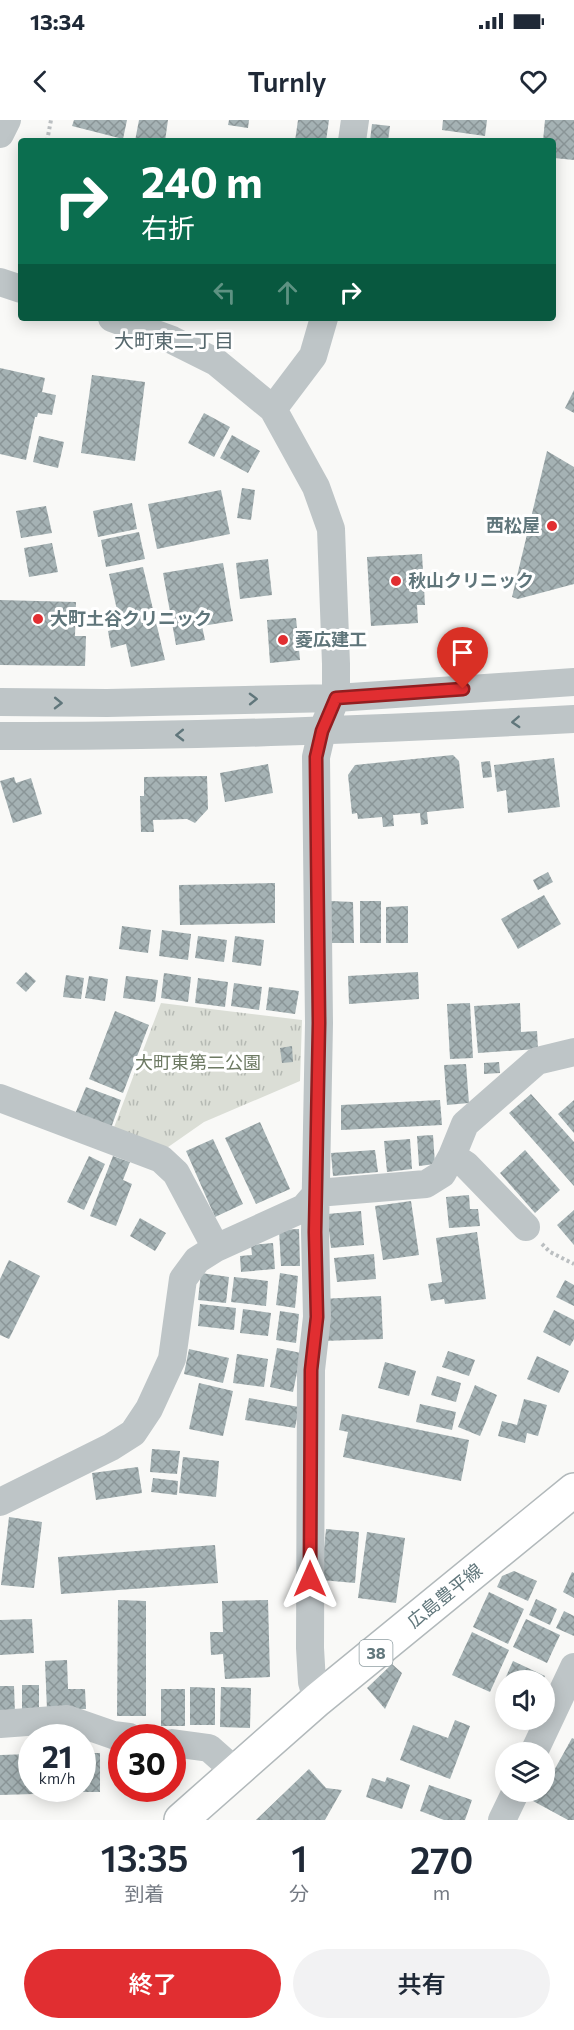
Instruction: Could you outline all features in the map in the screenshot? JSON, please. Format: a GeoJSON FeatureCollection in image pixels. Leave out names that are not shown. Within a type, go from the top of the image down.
{"type":"FeatureCollection","features":[{"type":"Feature","properties":{"kind":"main road","name":"広島豊平線"},"geometry":{"type":"LineString","coordinates":[[181,1820],[317,1700],[574,1490]]}},
{"type":"Feature","properties":{"kind":"street"},"geometry":{"type":"LineString","coordinates":[[0,134],[7,120]]}},
{"type":"Feature","properties":{"kind":"street"},"geometry":{"type":"LineString","coordinates":[[352,138],[355,120]]}},
{"type":"Feature","properties":{"kind":"street"},"geometry":{"type":"LineString","coordinates":[[0,282],[18,288]]}},
{"type":"Feature","properties":{"kind":"street"},"geometry":{"type":"LineString","coordinates":[[120,321],[172,340],[216,362],[273,409],[316,487],[331,529],[336,698],[322,731],[316,757],[319,1023],[316,1193],[317,1317],[311,1370],[310,1648],[312,1682],[317,1700]]}},
{"type":"Feature","properties":{"kind":"street"},"geometry":{"type":"LineString","coordinates":[[273,409],[313,356],[323,321]]}},
{"type":"Feature","properties":{"kind":"street"},"geometry":{"type":"LineString","coordinates":[[0,702],[107,703],[336,698],[574,682]]}},
{"type":"Feature","properties":{"kind":"street"},"geometry":{"type":"LineString","coordinates":[[0,736],[104,737],[322,731],[574,719]]}},
{"type":"Feature","properties":{"kind":"street"},"geometry":{"type":"LineString","coordinates":[[0,1502],[111,1447],[133,1433],[149,1409],[172,1359],[183,1279],[198,1260],[216,1248],[304,1208],[316,1193],[426,1184],[442,1174],[465,1124],[537,1061],[574,1052]]}},
{"type":"Feature","properties":{"kind":"street"},"geometry":{"type":"LineString","coordinates":[[0,1098],[161,1159],[176,1173],[216,1248]]}},
{"type":"Feature","properties":{"kind":"street"},"geometry":{"type":"LineString","coordinates":[[452,1156],[466,1164],[526,1227]]}},
{"type":"Feature","properties":{"kind":"street"},"geometry":{"type":"LineString","coordinates":[[539,1742],[574,1667]]}},
{"type":"Feature","properties":{"kind":"street"},"geometry":{"type":"LineString","coordinates":[[0,1724],[67,1719],[108,1733]]}},
{"type":"Feature","properties":{"kind":"street"},"geometry":{"type":"LineString","coordinates":[[186,1745],[209,1748],[235,1771]]}},
{"type":"Feature","properties":{"kind":"street"},"geometry":{"type":"LineString","coordinates":[[502,1820],[511,1802]]}},
{"type":"Feature","properties":{"kind":"path"},"geometry":{"type":"LineString","coordinates":[[48,138],[51,120]]}},
{"type":"Feature","properties":{"kind":"path"},"geometry":{"type":"LineString","coordinates":[[526,1227],[550,1252],[574,1264]]}},
{"type":"Feature","properties":{"kind":"green space","name":"大町東第二公園"},"geometry":{"type":"Polygon","coordinates":[[[161,1003],[302,1020],[300,1081],[204,1122],[161,1152],[113,1130],[161,1003]]]}},
{"type":"Feature","properties":{"kind":"building"},"geometry":{"type":"Polygon","coordinates":[[[74,120],[127,120],[123,138],[72,126],[74,120]]]}},
{"type":"Feature","properties":{"kind":"building"},"geometry":{"type":"Polygon","coordinates":[[[139,120],[168,120],[165,138],[136,138],[139,120]]]}},
{"type":"Feature","properties":{"kind":"building"},"geometry":{"type":"Polygon","coordinates":[[[229,120],[249,120],[248,128],[228,125],[229,120]]]}},
{"type":"Feature","properties":{"kind":"building"},"geometry":{"type":"Polygon","coordinates":[[[298,120],[329,120],[326,138],[295,138],[298,120]]]}},
{"type":"Feature","properties":{"kind":"building"},"geometry":{"type":"Polygon","coordinates":[[[443,120],[487,120],[485,136],[442,130],[443,120]]]}},
{"type":"Feature","properties":{"kind":"building"},"geometry":{"type":"Polygon","coordinates":[[[545,120],[574,120],[574,160],[556,158],[556,138],[543,138],[545,120]]]}},
{"type":"Feature","properties":{"kind":"building"},"geometry":{"type":"Polygon","coordinates":[[[372,124],[390,126],[388,138],[370,138],[372,124]]]}},
{"type":"Feature","properties":{"kind":"building"},"geometry":{"type":"Polygon","coordinates":[[[0,368],[45,378],[42,392],[56,395],[52,415],[38,413],[35,417],[26,460],[0,454],[0,368]]]}},
{"type":"Feature","properties":{"kind":"building"},"geometry":{"type":"Polygon","coordinates":[[[92,375],[145,382],[135,461],[81,453],[92,375]]]}},
{"type":"Feature","properties":{"kind":"building"},"geometry":{"type":"Polygon","coordinates":[[[574,390],[574,413],[565,408],[574,390]]]}},
{"type":"Feature","properties":{"kind":"building"},"geometry":{"type":"Polygon","coordinates":[[[204,413],[230,427],[214,457],[188,443],[204,413]]]}},
{"type":"Feature","properties":{"kind":"building"},"geometry":{"type":"Polygon","coordinates":[[[232,435],[260,451],[248,473],[220,458],[232,435]]]}},
{"type":"Feature","properties":{"kind":"building"},"geometry":{"type":"Polygon","coordinates":[[[39,436],[64,442],[58,468],[33,462],[39,436]]]}},
{"type":"Feature","properties":{"kind":"building","name":"西松屋"},"geometry":{"type":"Polygon","coordinates":[[[547,451],[574,467],[574,584],[518,599],[512,597],[547,451]]]}},
{"type":"Feature","properties":{"kind":"building"},"geometry":{"type":"Polygon","coordinates":[[[242,488],[255,490],[251,520],[237,518],[242,488]]]}},
{"type":"Feature","properties":{"kind":"building"},"geometry":{"type":"Polygon","coordinates":[[[221,490],[230,534],[157,549],[148,504],[221,490]]]}},
{"type":"Feature","properties":{"kind":"building"},"geometry":{"type":"Polygon","coordinates":[[[132,503],[137,529],[98,537],[93,511],[132,503]]]}},
{"type":"Feature","properties":{"kind":"building"},"geometry":{"type":"Polygon","coordinates":[[[46,506],[52,533],[21,538],[16,511],[46,506]]]}},
{"type":"Feature","properties":{"kind":"building"},"geometry":{"type":"Polygon","coordinates":[[[139,532],[145,559],[106,567],[101,540],[139,532]]]}},
{"type":"Feature","properties":{"kind":"building"},"geometry":{"type":"Polygon","coordinates":[[[52,543],[58,572],[29,577],[24,548],[52,543]]]}},
{"type":"Feature","properties":{"kind":"building","name":"秋山クリニック"},"geometry":{"type":"Polygon","coordinates":[[[422,554],[425,605],[417,605],[418,623],[371,626],[367,557],[422,554]]]}},
{"type":"Feature","properties":{"kind":"building"},"geometry":{"type":"Polygon","coordinates":[[[268,559],[272,595],[240,599],[236,563],[268,559]]]}},
{"type":"Feature","properties":{"kind":"building"},"geometry":{"type":"Polygon","coordinates":[[[223,563],[233,621],[202,626],[205,640],[176,645],[163,573],[223,563]]]}},
{"type":"Feature","properties":{"kind":"building"},"geometry":{"type":"Polygon","coordinates":[[[143,567],[165,660],[131,667],[126,644],[111,648],[108,631],[121,628],[109,574],[143,567]]]}},
{"type":"Feature","properties":{"kind":"building","name":"大町土谷クリニック"},"geometry":{"type":"Polygon","coordinates":[[[0,600],[76,602],[75,636],[86,636],[85,666],[0,665],[0,600]]]}},
{"type":"Feature","properties":{"kind":"building","name":"菱広建工"},"geometry":{"type":"Polygon","coordinates":[[[296,618],[300,660],[270,663],[267,620],[296,618]]]}},
{"type":"Feature","properties":{"kind":"building"},"geometry":{"type":"Polygon","coordinates":[[[453,755],[459,761],[464,808],[427,812],[428,824],[421,825],[420,813],[393,815],[394,826],[383,827],[382,817],[358,819],[357,813],[352,814],[348,775],[355,765],[453,755]]]}},
{"type":"Feature","properties":{"kind":"building"},"geometry":{"type":"Polygon","coordinates":[[[554,758],[560,807],[508,813],[506,790],[497,792],[494,765],[554,758]]]}},
{"type":"Feature","properties":{"kind":"building"},"geometry":{"type":"Polygon","coordinates":[[[490,761],[492,777],[483,778],[481,762],[490,761]]]}},
{"type":"Feature","properties":{"kind":"building"},"geometry":{"type":"Polygon","coordinates":[[[268,764],[273,793],[225,802],[220,773],[268,764]]]}},
{"type":"Feature","properties":{"kind":"building"},"geometry":{"type":"Polygon","coordinates":[[[207,776],[208,809],[195,823],[187,819],[153,820],[154,832],[141,832],[140,796],[144,796],[144,777],[207,776]]]}},
{"type":"Feature","properties":{"kind":"building"},"geometry":{"type":"Polygon","coordinates":[[[14,777],[16,783],[31,778],[42,814],[13,823],[0,781],[14,777]]]}},
{"type":"Feature","properties":{"kind":"building"},"geometry":{"type":"Polygon","coordinates":[[[548,872],[553,882],[538,890],[533,880],[548,872]]]}},
{"type":"Feature","properties":{"kind":"building"},"geometry":{"type":"Polygon","coordinates":[[[275,883],[275,923],[180,925],[179,885],[275,883]]]}},
{"type":"Feature","properties":{"kind":"building"},"geometry":{"type":"Polygon","coordinates":[[[544,895],[561,924],[518,949],[501,919],[544,895]]]}},
{"type":"Feature","properties":{"kind":"building"},"geometry":{"type":"Polygon","coordinates":[[[331,901],[353,902],[354,943],[331,943],[331,901]]]}},
{"type":"Feature","properties":{"kind":"building"},"geometry":{"type":"Polygon","coordinates":[[[360,901],[381,901],[381,943],[360,943],[360,901]]]}},
{"type":"Feature","properties":{"kind":"building"},"geometry":{"type":"Polygon","coordinates":[[[408,906],[408,943],[386,943],[386,907],[408,906]]]}},
{"type":"Feature","properties":{"kind":"building"},"geometry":{"type":"Polygon","coordinates":[[[122,926],[151,930],[148,953],[119,949],[122,926]]]}},
{"type":"Feature","properties":{"kind":"building"},"geometry":{"type":"Polygon","coordinates":[[[162,930],[191,934],[188,960],[159,956],[162,930]]]}},
{"type":"Feature","properties":{"kind":"building"},"geometry":{"type":"Polygon","coordinates":[[[198,936],[227,940],[224,962],[195,958],[198,936]]]}},
{"type":"Feature","properties":{"kind":"building"},"geometry":{"type":"Polygon","coordinates":[[[235,936],[264,940],[261,966],[232,962],[235,936]]]}},
{"type":"Feature","properties":{"kind":"building"},"geometry":{"type":"Polygon","coordinates":[[[26,972],[36,981],[26,992],[16,983],[26,972]]]}},
{"type":"Feature","properties":{"kind":"building"},"geometry":{"type":"Polygon","coordinates":[[[418,972],[419,999],[349,1004],[348,976],[418,972]]]}},
{"type":"Feature","properties":{"kind":"building"},"geometry":{"type":"Polygon","coordinates":[[[164,973],[191,977],[188,1002],[161,998],[164,973]]]}},
{"type":"Feature","properties":{"kind":"building"},"geometry":{"type":"Polygon","coordinates":[[[66,975],[84,978],[81,999],[63,997],[66,975]]]}},
{"type":"Feature","properties":{"kind":"building"},"geometry":{"type":"Polygon","coordinates":[[[89,976],[108,979],[105,1001],[85,998],[89,976]]]}},
{"type":"Feature","properties":{"kind":"building"},"geometry":{"type":"Polygon","coordinates":[[[126,976],[158,980],[155,1002],[123,998],[126,976]]]}},
{"type":"Feature","properties":{"kind":"building"},"geometry":{"type":"Polygon","coordinates":[[[198,978],[228,982],[225,1007],[195,1003],[198,978]]]}},
{"type":"Feature","properties":{"kind":"building"},"geometry":{"type":"Polygon","coordinates":[[[234,983],[262,987],[259,1010],[231,1006],[234,983]]]}},
{"type":"Feature","properties":{"kind":"building"},"geometry":{"type":"Polygon","coordinates":[[[269,987],[299,991],[295,1014],[266,1010],[269,987]]]}},
{"type":"Feature","properties":{"kind":"building"},"geometry":{"type":"Polygon","coordinates":[[[470,1003],[473,1058],[450,1059],[447,1004],[470,1003]]]}},
{"type":"Feature","properties":{"kind":"building"},"geometry":{"type":"Polygon","coordinates":[[[520,1003],[521,1032],[537,1031],[538,1049],[478,1053],[474,1006],[520,1003]]]}},
{"type":"Feature","properties":{"kind":"building"},"geometry":{"type":"Polygon","coordinates":[[[115,1011],[149,1025],[123,1093],[89,1079],[115,1011]]]}},
{"type":"Feature","properties":{"kind":"building"},"geometry":{"type":"Polygon","coordinates":[[[292,1046],[293,1062],[282,1063],[280,1048],[292,1046]]]}},
{"type":"Feature","properties":{"kind":"building"},"geometry":{"type":"Polygon","coordinates":[[[499,1062],[500,1073],[484,1074],[484,1063],[499,1062]]]}},
{"type":"Feature","properties":{"kind":"building"},"geometry":{"type":"Polygon","coordinates":[[[466,1064],[469,1103],[447,1105],[444,1065],[466,1064]]]}},
{"type":"Feature","properties":{"kind":"building"},"geometry":{"type":"Polygon","coordinates":[[[86,1087],[121,1100],[111,1128],[75,1114],[86,1087]]]}},
{"type":"Feature","properties":{"kind":"building"},"geometry":{"type":"Polygon","coordinates":[[[531,1094],[574,1142],[574,1186],[509,1113],[531,1094]]]}},
{"type":"Feature","properties":{"kind":"building"},"geometry":{"type":"Polygon","coordinates":[[[440,1100],[442,1125],[341,1130],[341,1105],[440,1100]]]}},
{"type":"Feature","properties":{"kind":"building"},"geometry":{"type":"Polygon","coordinates":[[[574,1100],[574,1133],[558,1114],[574,1100]]]}},
{"type":"Feature","properties":{"kind":"building"},"geometry":{"type":"Polygon","coordinates":[[[260,1122],[290,1189],[256,1204],[225,1138],[260,1122]]]}},
{"type":"Feature","properties":{"kind":"building"},"geometry":{"type":"Polygon","coordinates":[[[433,1135],[435,1164],[419,1166],[417,1136],[433,1135]]]}},
{"type":"Feature","properties":{"kind":"building"},"geometry":{"type":"Polygon","coordinates":[[[213,1139],[243,1204],[215,1217],[186,1151],[213,1139]]]}},
{"type":"Feature","properties":{"kind":"building"},"geometry":{"type":"Polygon","coordinates":[[[410,1139],[412,1169],[387,1172],[384,1141],[410,1139]]]}},
{"type":"Feature","properties":{"kind":"building"},"geometry":{"type":"Polygon","coordinates":[[[375,1150],[378,1172],[333,1176],[331,1153],[375,1150]]]}},
{"type":"Feature","properties":{"kind":"building"},"geometry":{"type":"Polygon","coordinates":[[[525,1150],[560,1190],[535,1213],[500,1173],[525,1150]]]}},
{"type":"Feature","properties":{"kind":"building"},"geometry":{"type":"Polygon","coordinates":[[[89,1156],[105,1164],[84,1210],[67,1202],[89,1156]]]}},
{"type":"Feature","properties":{"kind":"building"},"geometry":{"type":"Polygon","coordinates":[[[113,1156],[130,1162],[123,1180],[132,1184],[116,1226],[90,1216],[113,1156]]]}},
{"type":"Feature","properties":{"kind":"building"},"geometry":{"type":"Polygon","coordinates":[[[469,1195],[470,1209],[478,1209],[480,1226],[449,1228],[446,1197],[469,1195]]]}},
{"type":"Feature","properties":{"kind":"building"},"geometry":{"type":"Polygon","coordinates":[[[411,1201],[419,1255],[383,1260],[375,1206],[411,1201]]]}},
{"type":"Feature","properties":{"kind":"building"},"geometry":{"type":"Polygon","coordinates":[[[574,1210],[574,1245],[557,1225],[574,1210]]]}},
{"type":"Feature","properties":{"kind":"building"},"geometry":{"type":"Polygon","coordinates":[[[361,1211],[364,1245],[331,1248],[327,1214],[361,1211]]]}},
{"type":"Feature","properties":{"kind":"building"},"geometry":{"type":"Polygon","coordinates":[[[140,1218],[166,1233],[155,1251],[130,1236],[140,1218]]]}},
{"type":"Feature","properties":{"kind":"building"},"geometry":{"type":"Polygon","coordinates":[[[299,1229],[300,1266],[281,1266],[279,1230],[299,1229]]]}},
{"type":"Feature","properties":{"kind":"building"},"geometry":{"type":"Polygon","coordinates":[[[477,1232],[486,1299],[445,1304],[444,1299],[431,1301],[428,1284],[442,1282],[436,1238],[477,1232]]]}},
{"type":"Feature","properties":{"kind":"building"},"geometry":{"type":"Polygon","coordinates":[[[273,1243],[275,1269],[241,1272],[240,1256],[252,1255],[251,1245],[273,1243]]]}},
{"type":"Feature","properties":{"kind":"building"},"geometry":{"type":"Polygon","coordinates":[[[374,1254],[376,1279],[337,1282],[334,1258],[374,1254]]]}},
{"type":"Feature","properties":{"kind":"building"},"geometry":{"type":"Polygon","coordinates":[[[9,1260],[40,1276],[9,1339],[0,1335],[0,1279],[9,1260]]]}},
{"type":"Feature","properties":{"kind":"building"},"geometry":{"type":"Polygon","coordinates":[[[201,1273],[229,1277],[226,1303],[198,1300],[201,1273]]]}},
{"type":"Feature","properties":{"kind":"building"},"geometry":{"type":"Polygon","coordinates":[[[280,1273],[298,1276],[295,1308],[276,1305],[280,1273]]]}},
{"type":"Feature","properties":{"kind":"building"},"geometry":{"type":"Polygon","coordinates":[[[234,1277],[268,1281],[266,1306],[231,1302],[234,1277]]]}},
{"type":"Feature","properties":{"kind":"building"},"geometry":{"type":"Polygon","coordinates":[[[565,1280],[574,1285],[574,1306],[556,1297],[565,1280]]]}},
{"type":"Feature","properties":{"kind":"building"},"geometry":{"type":"Polygon","coordinates":[[[381,1296],[383,1339],[323,1341],[321,1299],[381,1296]]]}},
{"type":"Feature","properties":{"kind":"building"},"geometry":{"type":"Polygon","coordinates":[[[200,1304],[236,1308],[234,1330],[198,1326],[200,1304]]]}},
{"type":"Feature","properties":{"kind":"building"},"geometry":{"type":"Polygon","coordinates":[[[243,1309],[271,1313],[268,1336],[240,1333],[243,1309]]]}},
{"type":"Feature","properties":{"kind":"building"},"geometry":{"type":"Polygon","coordinates":[[[554,1310],[574,1320],[574,1339],[570,1346],[543,1332],[554,1310]]]}},
{"type":"Feature","properties":{"kind":"building"},"geometry":{"type":"Polygon","coordinates":[[[280,1311],[299,1314],[296,1343],[276,1340],[280,1311]]]}},
{"type":"Feature","properties":{"kind":"building"},"geometry":{"type":"Polygon","coordinates":[[[277,1348],[301,1353],[293,1392],[270,1387],[277,1348]]]}},
{"type":"Feature","properties":{"kind":"building"},"geometry":{"type":"Polygon","coordinates":[[[189,1349],[229,1358],[223,1383],[184,1374],[189,1349]]]}},
{"type":"Feature","properties":{"kind":"building"},"geometry":{"type":"Polygon","coordinates":[[[448,1351],[475,1360],[469,1376],[442,1367],[448,1351]]]}},
{"type":"Feature","properties":{"kind":"building"},"geometry":{"type":"Polygon","coordinates":[[[237,1354],[268,1359],[264,1387],[233,1383],[237,1354]]]}},
{"type":"Feature","properties":{"kind":"building"},"geometry":{"type":"Polygon","coordinates":[[[537,1356],[569,1371],[559,1393],[527,1379],[537,1356]]]}},
{"type":"Feature","properties":{"kind":"building"},"geometry":{"type":"Polygon","coordinates":[[[385,1362],[416,1371],[409,1396],[378,1388],[385,1362]]]}},
{"type":"Feature","properties":{"kind":"building"},"geometry":{"type":"Polygon","coordinates":[[[437,1376],[461,1383],[456,1402],[431,1395],[437,1376]]]}},
{"type":"Feature","properties":{"kind":"building"},"geometry":{"type":"Polygon","coordinates":[[[199,1383],[233,1391],[223,1436],[189,1429],[199,1383]]]}},
{"type":"Feature","properties":{"kind":"building"},"geometry":{"type":"Polygon","coordinates":[[[475,1385],[497,1395],[480,1436],[458,1427],[475,1385]]]}},
{"type":"Feature","properties":{"kind":"building"},"geometry":{"type":"Polygon","coordinates":[[[249,1398],[299,1407],[295,1428],[245,1420],[249,1398]]]}},
{"type":"Feature","properties":{"kind":"building"},"geometry":{"type":"Polygon","coordinates":[[[524,1399],[547,1405],[538,1436],[527,1433],[525,1443],[498,1436],[502,1421],[517,1425],[524,1399]]]}},
{"type":"Feature","properties":{"kind":"building"},"geometry":{"type":"Polygon","coordinates":[[[420,1404],[456,1412],[452,1430],[416,1422],[420,1404]]]}},
{"type":"Feature","properties":{"kind":"building"},"geometry":{"type":"Polygon","coordinates":[[[342,1414],[469,1440],[461,1481],[343,1457],[348,1432],[339,1430],[342,1414]]]}},
{"type":"Feature","properties":{"kind":"building"},"geometry":{"type":"Polygon","coordinates":[[[152,1449],[180,1451],[177,1474],[150,1472],[152,1449]]]}},
{"type":"Feature","properties":{"kind":"building"},"geometry":{"type":"Polygon","coordinates":[[[183,1457],[219,1461],[216,1497],[179,1493],[183,1457]]]}},
{"type":"Feature","properties":{"kind":"building"},"geometry":{"type":"Polygon","coordinates":[[[138,1467],[142,1493],[96,1500],[92,1473],[138,1467]]]}},
{"type":"Feature","properties":{"kind":"building"},"geometry":{"type":"Polygon","coordinates":[[[153,1478],[178,1481],[177,1495],[151,1492],[153,1478]]]}},
{"type":"Feature","properties":{"kind":"building"},"geometry":{"type":"Polygon","coordinates":[[[9,1517],[42,1522],[34,1588],[1,1585],[9,1517]]]}},
{"type":"Feature","properties":{"kind":"building"},"geometry":{"type":"Polygon","coordinates":[[[326,1529],[359,1532],[355,1583],[321,1580],[326,1529]]]}},
{"type":"Feature","properties":{"kind":"building"},"geometry":{"type":"Polygon","coordinates":[[[367,1532],[405,1538],[396,1603],[358,1598],[367,1532]]]}},
{"type":"Feature","properties":{"kind":"building"},"geometry":{"type":"Polygon","coordinates":[[[215,1545],[218,1583],[61,1594],[58,1557],[215,1545]]]}},
{"type":"Feature","properties":{"kind":"building"},"geometry":{"type":"Polygon","coordinates":[[[514,1571],[537,1581],[528,1601],[497,1587],[502,1576],[514,1571]]]}},
{"type":"Feature","properties":{"kind":"building"},"geometry":{"type":"Polygon","coordinates":[[[572,1572],[574,1573],[574,1598],[563,1592],[572,1572]]]}},
{"type":"Feature","properties":{"kind":"building"},"geometry":{"type":"Polygon","coordinates":[[[489,1592],[524,1609],[508,1644],[473,1627],[489,1592]]]}},
{"type":"Feature","properties":{"kind":"building"},"geometry":{"type":"Polygon","coordinates":[[[536,1599],[557,1609],[550,1625],[529,1615],[536,1599]]]}},
{"type":"Feature","properties":{"kind":"building"},"geometry":{"type":"Polygon","coordinates":[[[118,1600],[146,1601],[146,1716],[117,1716],[118,1600]]]}},
{"type":"Feature","properties":{"kind":"building"},"geometry":{"type":"Polygon","coordinates":[[[268,1600],[270,1677],[225,1679],[223,1654],[211,1655],[210,1632],[223,1632],[222,1601],[268,1600]]]}},
{"type":"Feature","properties":{"kind":"building"},"geometry":{"type":"Polygon","coordinates":[[[564,1611],[574,1616],[574,1636],[556,1628],[564,1611]]]}},
{"type":"Feature","properties":{"kind":"building"},"geometry":{"type":"Polygon","coordinates":[[[32,1619],[34,1653],[0,1655],[0,1620],[32,1619]]]}},
{"type":"Feature","properties":{"kind":"building"},"geometry":{"type":"Polygon","coordinates":[[[526,1619],[560,1635],[547,1663],[513,1647],[526,1619]]]}},
{"type":"Feature","properties":{"kind":"building"},"geometry":{"type":"Polygon","coordinates":[[[472,1632],[509,1650],[500,1670],[495,1670],[495,1681],[490,1692],[452,1675],[472,1632]]]}},
{"type":"Feature","properties":{"kind":"building"},"geometry":{"type":"Polygon","coordinates":[[[67,1660],[68,1689],[85,1689],[86,1709],[47,1710],[45,1661],[67,1660]]]}},
{"type":"Feature","properties":{"kind":"building"},"geometry":{"type":"Polygon","coordinates":[[[513,1661],[532,1670],[509,1670],[513,1661]]]}},
{"type":"Feature","properties":{"kind":"building"},"geometry":{"type":"Polygon","coordinates":[[[392,1664],[402,1673],[385,1709],[367,1688],[392,1664]]]}},
{"type":"Feature","properties":{"kind":"building"},"geometry":{"type":"Polygon","coordinates":[[[22,1685],[39,1685],[39,1713],[22,1713],[22,1685]]]}},
{"type":"Feature","properties":{"kind":"building"},"geometry":{"type":"Polygon","coordinates":[[[0,1686],[14,1686],[15,1714],[0,1714],[0,1686]]]}},
{"type":"Feature","properties":{"kind":"building"},"geometry":{"type":"Polygon","coordinates":[[[190,1687],[215,1688],[215,1725],[190,1725],[190,1687]]]}},
{"type":"Feature","properties":{"kind":"building"},"geometry":{"type":"Polygon","coordinates":[[[221,1687],[251,1688],[250,1728],[220,1727],[221,1687]]]}},
{"type":"Feature","properties":{"kind":"building"},"geometry":{"type":"Polygon","coordinates":[[[161,1689],[185,1689],[185,1724],[161,1724],[161,1689]]]}},
{"type":"Feature","properties":{"kind":"building"},"geometry":{"type":"Polygon","coordinates":[[[455,1720],[470,1726],[450,1779],[400,1760],[413,1725],[448,1738],[455,1720]]]}},
{"type":"Feature","properties":{"kind":"building"},"geometry":{"type":"Polygon","coordinates":[[[572,1738],[574,1739],[574,1820],[568,1820],[535,1802],[555,1802],[555,1769],[572,1738]]]}},
{"type":"Feature","properties":{"kind":"building"},"geometry":{"type":"Polygon","coordinates":[[[96,1753],[100,1753],[100,1792],[96,1792],[96,1753]]]}},
{"type":"Feature","properties":{"kind":"building"},"geometry":{"type":"Polygon","coordinates":[[[18,1754],[18,1794],[0,1795],[0,1755],[18,1754]]]}},
{"type":"Feature","properties":{"kind":"building"},"geometry":{"type":"Polygon","coordinates":[[[309,1769],[326,1788],[342,1790],[325,1820],[256,1820],[309,1769]]]}},
{"type":"Feature","properties":{"kind":"building"},"geometry":{"type":"Polygon","coordinates":[[[387,1777],[410,1785],[402,1809],[366,1797],[372,1778],[385,1782],[387,1777]]]}},
{"type":"Feature","properties":{"kind":"building"},"geometry":{"type":"Polygon","coordinates":[[[429,1785],[472,1800],[465,1820],[444,1820],[420,1811],[429,1785]]]}},
{"type":"Feature","properties":{"kind":"place","name":"西松屋"},"geometry":{"type":"Point","coordinates":[552,526]}},
{"type":"Feature","properties":{"kind":"place","name":"秋山クリニック"},"geometry":{"type":"Point","coordinates":[396,581]}},
{"type":"Feature","properties":{"kind":"place","name":"大町土谷クリニック"},"geometry":{"type":"Point","coordinates":[38,619]}},
{"type":"Feature","properties":{"kind":"place","name":"菱広建工"},"geometry":{"type":"Point","coordinates":[283,640]}},
{"type":"Feature","properties":{"kind":"district","name":"大町東二丁目"},"geometry":{"type":"Point","coordinates":[174,341]}},
{"type":"Feature","properties":{"kind":"route"},"geometry":{"type":"LineString","coordinates":[[310,1579],[311,1370],[317,1317],[315,1232],[319,1023],[316,757],[322,731],[336,698],[463,689]]}}]}
